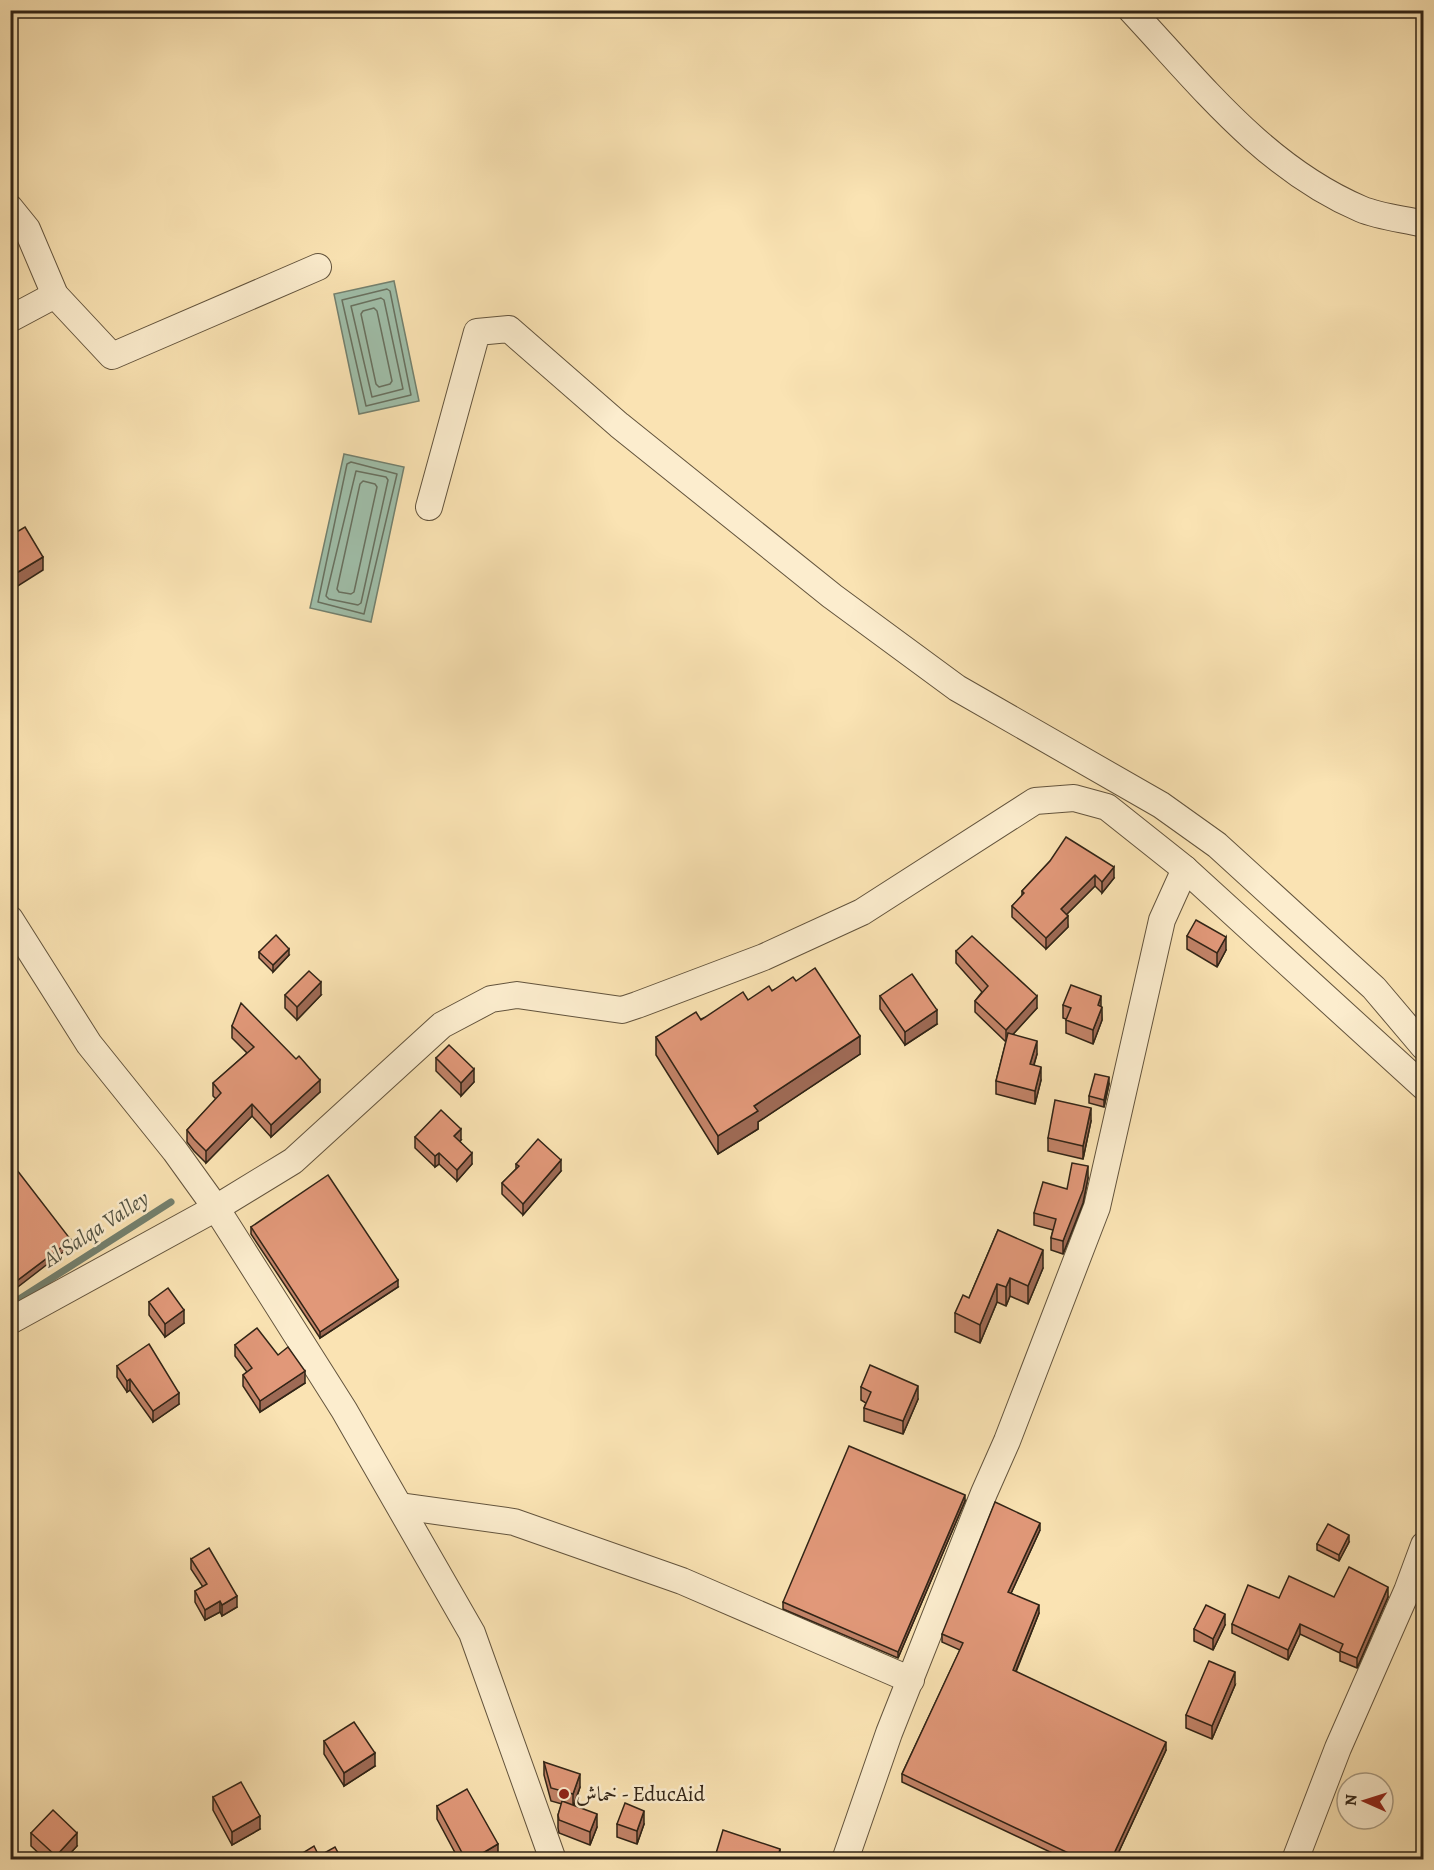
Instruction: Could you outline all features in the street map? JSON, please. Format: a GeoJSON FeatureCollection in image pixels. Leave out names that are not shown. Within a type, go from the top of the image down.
{"type":"FeatureCollection","features":[{"type":"Feature","properties":{"kind":"street"},"geometry":{"type":"LineString","coordinates":[[1131,10],[1255,141],[1302,178],[1363,210],[1424,224]]}},
{"type":"Feature","properties":{"kind":"street"},"geometry":{"type":"LineString","coordinates":[[10,208],[27,229],[56,295],[112,356],[318,267]]}},
{"type":"Feature","properties":{"kind":"street"},"geometry":{"type":"LineString","coordinates":[[10,319],[56,295]]}},
{"type":"Feature","properties":{"kind":"street"},"geometry":{"type":"LineString","coordinates":[[429,507],[477,332],[509,329],[620,425],[786,559],[957,688],[1161,805],[1217,845],[1374,987],[1424,1047]]}},
{"type":"Feature","properties":{"kind":"street"},"geometry":{"type":"LineString","coordinates":[[10,1321],[216,1209],[293,1161],[442,1025],[491,999],[517,996],[622,1010],[637,1005],[764,957],[862,912],[1035,801],[1074,798],[1107,807],[1185,869],[1424,1086]]}},
{"type":"Feature","properties":{"kind":"street"},"geometry":{"type":"LineString","coordinates":[[845,1860],[889,1733],[1097,1207],[1162,920],[1185,869]]}},
{"type":"Feature","properties":{"kind":"street"},"geometry":{"type":"LineString","coordinates":[[10,919],[89,1044],[175,1151],[216,1209],[344,1410],[400,1506],[472,1633],[553,1860]]}},
{"type":"Feature","properties":{"kind":"street"},"geometry":{"type":"LineString","coordinates":[[400,1506],[514,1522],[682,1581],[911,1680]]}},
{"type":"Feature","properties":{"kind":"street"},"geometry":{"type":"LineString","coordinates":[[1295,1860],[1338,1748],[1407,1591],[1424,1545]]}},
{"type":"Feature","properties":{"kind":"water"},"geometry":{"type":"Polygon","coordinates":[[[394,281],[419,401],[359,414],[334,294],[394,281]]]}},
{"type":"Feature","properties":{"kind":"water"},"geometry":{"type":"Polygon","coordinates":[[[344,454],[404,467],[371,622],[310,608],[344,454]]]}},
{"type":"Feature","properties":{"kind":"building"},"geometry":{"type":"Polygon","coordinates":[[[10,270],[17,283],[10,286],[10,270]]]}},
{"type":"Feature","properties":{"kind":"building"},"geometry":{"type":"Polygon","coordinates":[[[25,527],[43,557],[10,577],[10,536],[25,527]]]}},
{"type":"Feature","properties":{"kind":"building"},"geometry":{"type":"Polygon","coordinates":[[[1066,837],[1114,867],[1102,882],[1095,875],[1061,909],[1068,916],[1046,938],[1012,906],[1024,893],[1022,891],[1050,861],[1066,837]]]}},
{"type":"Feature","properties":{"kind":"building"},"geometry":{"type":"Polygon","coordinates":[[[1196,920],[1226,937],[1217,953],[1187,936],[1196,920]]]}},
{"type":"Feature","properties":{"kind":"building"},"geometry":{"type":"Polygon","coordinates":[[[276,935],[289,949],[273,965],[259,952],[276,935]]]}},
{"type":"Feature","properties":{"kind":"building"},"geometry":{"type":"Polygon","coordinates":[[[972,936],[1037,996],[1006,1030],[975,1001],[988,986],[956,951],[972,936]]]}},
{"type":"Feature","properties":{"kind":"building"},"geometry":{"type":"Polygon","coordinates":[[[815,968],[860,1036],[754,1106],[758,1111],[718,1136],[656,1037],[696,1012],[701,1020],[743,992],[748,1000],[769,986],[772,991],[793,977],[796,981],[815,968]]]}},
{"type":"Feature","properties":{"kind":"building"},"geometry":{"type":"Polygon","coordinates":[[[309,971],[321,982],[297,1007],[285,995],[309,971]]]}},
{"type":"Feature","properties":{"kind":"building"},"geometry":{"type":"Polygon","coordinates":[[[912,974],[937,1010],[905,1032],[880,996],[912,974]]]}},
{"type":"Feature","properties":{"kind":"building"},"geometry":{"type":"Polygon","coordinates":[[[1071,985],[1101,996],[1098,1005],[1102,1007],[1093,1030],[1066,1020],[1071,1008],[1063,1005],[1071,985]]]}},
{"type":"Feature","properties":{"kind":"building"},"geometry":{"type":"Polygon","coordinates":[[[241,1003],[296,1059],[299,1056],[320,1080],[271,1125],[252,1104],[206,1151],[187,1130],[221,1093],[213,1083],[254,1047],[232,1026],[241,1003]]]}},
{"type":"Feature","properties":{"kind":"building"},"geometry":{"type":"Polygon","coordinates":[[[1008,1033],[1037,1041],[1030,1064],[1041,1067],[1035,1091],[996,1081],[1008,1033]]]}},
{"type":"Feature","properties":{"kind":"building"},"geometry":{"type":"Polygon","coordinates":[[[449,1045],[474,1069],[461,1083],[436,1058],[449,1045]]]}},
{"type":"Feature","properties":{"kind":"building"},"geometry":{"type":"Polygon","coordinates":[[[1095,1074],[1109,1077],[1104,1100],[1089,1096],[1095,1074]]]}},
{"type":"Feature","properties":{"kind":"building"},"geometry":{"type":"Polygon","coordinates":[[[1055,1100],[1091,1108],[1083,1146],[1048,1138],[1055,1100]]]}},
{"type":"Feature","properties":{"kind":"building"},"geometry":{"type":"Polygon","coordinates":[[[441,1110],[461,1129],[454,1136],[472,1153],[457,1170],[439,1153],[435,1156],[415,1137],[441,1110]]]}},
{"type":"Feature","properties":{"kind":"building"},"geometry":{"type":"Polygon","coordinates":[[[538,1139],[561,1160],[523,1204],[502,1183],[519,1166],[516,1164],[538,1139]]]}},
{"type":"Feature","properties":{"kind":"building"},"geometry":{"type":"Polygon","coordinates":[[[10,1161],[71,1240],[10,1286],[10,1161]]]}},
{"type":"Feature","properties":{"kind":"building"},"geometry":{"type":"Polygon","coordinates":[[[1072,1163],[1088,1166],[1083,1190],[1063,1241],[1051,1238],[1056,1219],[1034,1213],[1043,1182],[1067,1189],[1072,1163]]]}},
{"type":"Feature","properties":{"kind":"building"},"geometry":{"type":"Polygon","coordinates":[[[328,1175],[398,1280],[320,1332],[251,1227],[328,1175]]]}},
{"type":"Feature","properties":{"kind":"building"},"geometry":{"type":"Polygon","coordinates":[[[998,1230],[1043,1250],[1028,1286],[1010,1278],[1006,1287],[997,1284],[980,1325],[955,1313],[963,1295],[969,1298],[998,1230]]]}},
{"type":"Feature","properties":{"kind":"building"},"geometry":{"type":"Polygon","coordinates":[[[168,1288],[184,1310],[165,1324],[149,1302],[168,1288]]]}},
{"type":"Feature","properties":{"kind":"building"},"geometry":{"type":"Polygon","coordinates":[[[257,1328],[278,1355],[288,1347],[305,1371],[260,1401],[243,1375],[252,1368],[235,1345],[257,1328]]]}},
{"type":"Feature","properties":{"kind":"building"},"geometry":{"type":"Polygon","coordinates":[[[149,1344],[179,1393],[153,1411],[130,1379],[127,1381],[117,1366],[149,1344]]]}},
{"type":"Feature","properties":{"kind":"building"},"geometry":{"type":"Polygon","coordinates":[[[870,1365],[918,1386],[903,1421],[864,1408],[871,1392],[861,1387],[870,1365]]]}},
{"type":"Feature","properties":{"kind":"building"},"geometry":{"type":"Polygon","coordinates":[[[849,1446],[965,1495],[898,1652],[783,1602],[849,1446]]]}},
{"type":"Feature","properties":{"kind":"building"},"geometry":{"type":"Polygon","coordinates":[[[995,1502],[1040,1523],[1008,1592],[1039,1605],[1013,1670],[1166,1742],[1111,1860],[1083,1860],[902,1774],[963,1643],[942,1634],[995,1502]]]}},
{"type":"Feature","properties":{"kind":"building"},"geometry":{"type":"Polygon","coordinates":[[[1328,1524],[1349,1535],[1339,1555],[1317,1544],[1328,1524]]]}},
{"type":"Feature","properties":{"kind":"building"},"geometry":{"type":"Polygon","coordinates":[[[209,1548],[237,1596],[222,1605],[220,1601],[205,1610],[195,1591],[207,1584],[191,1559],[209,1548]]]}},
{"type":"Feature","properties":{"kind":"building"},"geometry":{"type":"Polygon","coordinates":[[[1349,1567],[1388,1587],[1357,1658],[1340,1651],[1343,1644],[1300,1624],[1288,1650],[1232,1624],[1248,1585],[1279,1598],[1289,1576],[1334,1597],[1349,1567]]]}},
{"type":"Feature","properties":{"kind":"building"},"geometry":{"type":"Polygon","coordinates":[[[1206,1605],[1225,1614],[1213,1639],[1194,1629],[1206,1605]]]}},
{"type":"Feature","properties":{"kind":"building"},"geometry":{"type":"Polygon","coordinates":[[[1209,1661],[1235,1672],[1212,1726],[1186,1715],[1209,1661]]]}},
{"type":"Feature","properties":{"kind":"building"},"geometry":{"type":"Polygon","coordinates":[[[354,1722],[375,1753],[344,1773],[324,1741],[354,1722]]]}},
{"type":"Feature","properties":{"kind":"building"},"geometry":{"type":"Polygon","coordinates":[[[544,1762],[580,1774],[573,1794],[551,1788],[544,1762]]]}},
{"type":"Feature","properties":{"kind":"building"},"geometry":{"type":"Polygon","coordinates":[[[241,1782],[260,1816],[232,1832],[213,1797],[241,1782]]]}},
{"type":"Feature","properties":{"kind":"building"},"geometry":{"type":"Polygon","coordinates":[[[467,1789],[498,1844],[471,1860],[466,1860],[437,1806],[467,1789]]]}},
{"type":"Feature","properties":{"kind":"building"},"geometry":{"type":"Polygon","coordinates":[[[562,1801],[597,1814],[590,1832],[559,1820],[562,1801]]]}},
{"type":"Feature","properties":{"kind":"building"},"geometry":{"type":"Polygon","coordinates":[[[625,1803],[644,1811],[637,1831],[617,1824],[625,1803]]]}},
{"type":"Feature","properties":{"kind":"building"},"geometry":{"type":"Polygon","coordinates":[[[53,1810],[77,1833],[56,1856],[31,1833],[53,1810]]]}},
{"type":"Feature","properties":{"kind":"building"},"geometry":{"type":"Polygon","coordinates":[[[723,1830],[780,1849],[777,1860],[714,1860],[723,1830]]]}},
{"type":"Feature","properties":{"kind":"building"},"geometry":{"type":"Polygon","coordinates":[[[314,1846],[319,1856],[335,1847],[342,1860],[297,1860],[296,1857],[314,1846]]]}},
{"type":"Feature","properties":{"kind":"waterway","name":"Al Salqa Valley"},"geometry":{"type":"LineString","coordinates":[[10,1305],[171,1202]]}},
{"type":"Feature","properties":{"kind":"place","name":"خماش - EducAid"},"geometry":{"type":"Point","coordinates":[564,1794]}}]}
